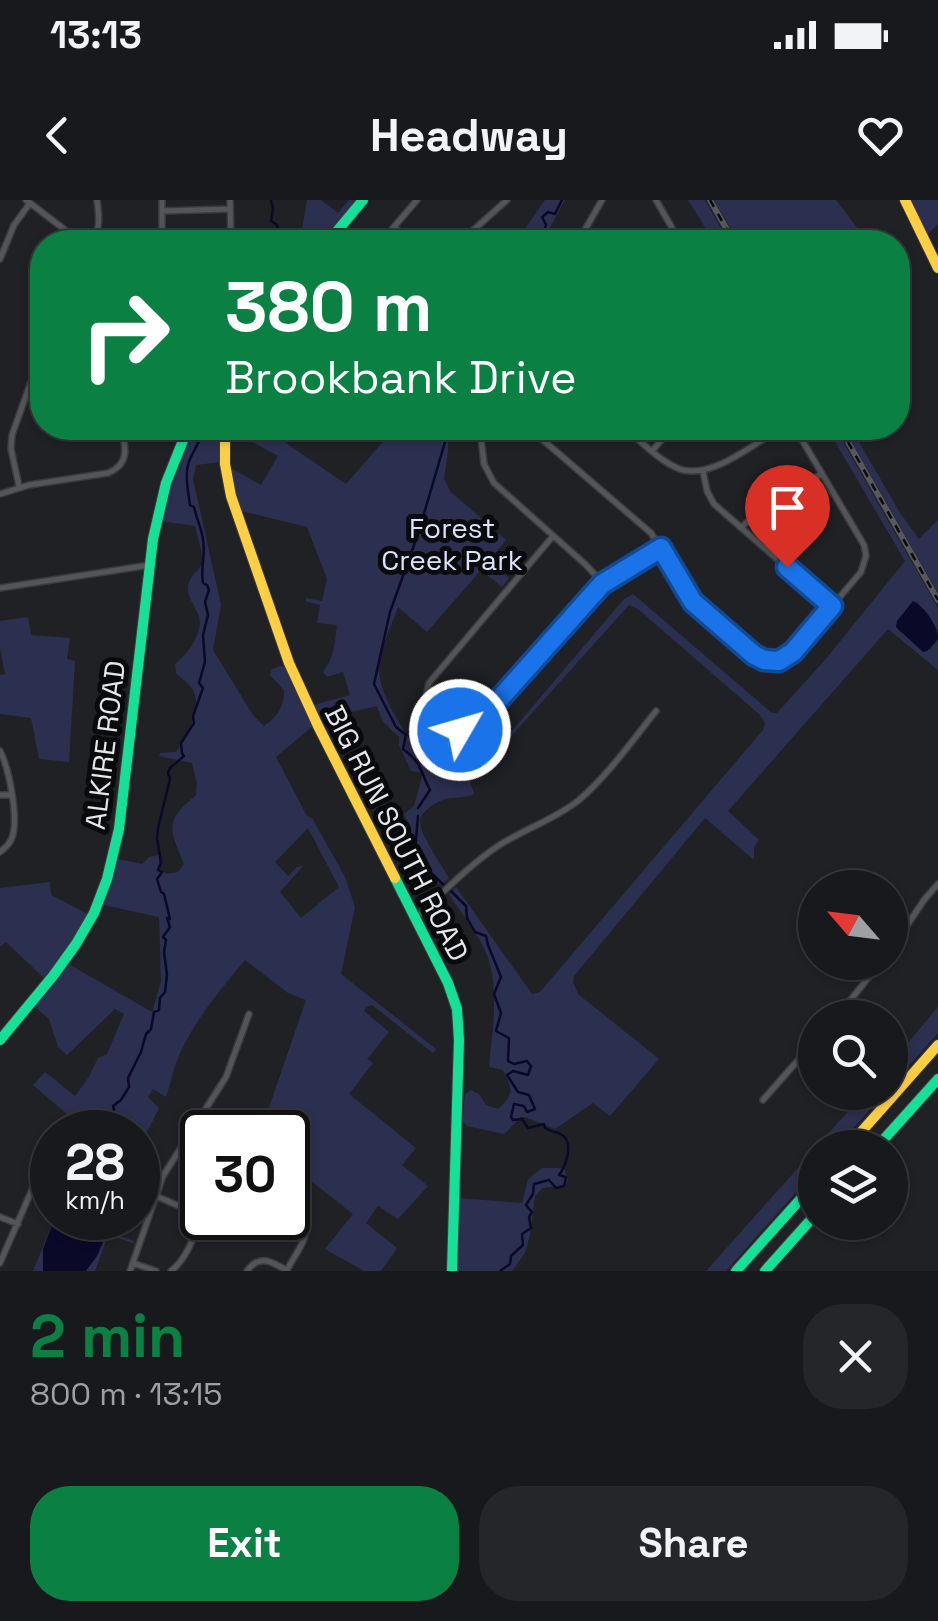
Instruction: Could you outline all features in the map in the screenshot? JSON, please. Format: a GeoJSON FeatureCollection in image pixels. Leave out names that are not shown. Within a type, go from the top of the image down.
{"type":"FeatureCollection","features":[{"type":"Feature","properties":{"kind":"main road"},"geometry":{"type":"LineString","coordinates":[[338,230],[362,200]]}},
{"type":"Feature","properties":{"kind":"main road"},"geometry":{"type":"LineString","coordinates":[[906,200],[938,268]]}},
{"type":"Feature","properties":{"kind":"main road","name":"ALKIRE ROAD"},"geometry":{"type":"LineString","coordinates":[[0,1040],[76,944],[108,879],[118,835],[150,565],[162,499],[184,440]]}},
{"type":"Feature","properties":{"kind":"main road","name":"BIG RUN SOUTH ROAD"},"geometry":{"type":"LineString","coordinates":[[225,440],[231,496],[290,664],[448,983],[456,1009],[452,1271]]}},
{"type":"Feature","properties":{"kind":"main road"},"geometry":{"type":"LineString","coordinates":[[863,1130],[938,1045]]}},
{"type":"Feature","properties":{"kind":"main road"},"geometry":{"type":"LineString","coordinates":[[892,1130],[938,1081]]}},
{"type":"Feature","properties":{"kind":"main road"},"geometry":{"type":"LineString","coordinates":[[736,1271],[798,1202]]}},
{"type":"Feature","properties":{"kind":"main road"},"geometry":{"type":"LineString","coordinates":[[765,1271],[798,1234]]}},
{"type":"Feature","properties":{"kind":"street"},"geometry":{"type":"LineString","coordinates":[[96,200],[98,230]]}},
{"type":"Feature","properties":{"kind":"street"},"geometry":{"type":"LineString","coordinates":[[162,200],[162,230]]}},
{"type":"Feature","properties":{"kind":"street"},"geometry":{"type":"LineString","coordinates":[[230,200],[231,230]]}},
{"type":"Feature","properties":{"kind":"street"},"geometry":{"type":"LineString","coordinates":[[391,230],[416,200]]}},
{"type":"Feature","properties":{"kind":"street"},"geometry":{"type":"LineString","coordinates":[[585,230],[602,200]]}},
{"type":"Feature","properties":{"kind":"street"},"geometry":{"type":"LineString","coordinates":[[656,200],[672,230]]}},
{"type":"Feature","properties":{"kind":"street"},"geometry":{"type":"LineString","coordinates":[[0,259],[28,201],[65,230]]}},
{"type":"Feature","properties":{"kind":"street"},"geometry":{"type":"LineString","coordinates":[[473,230],[505,201]]}},
{"type":"Feature","properties":{"kind":"street"},"geometry":{"type":"LineString","coordinates":[[163,211],[230,209]]}},
{"type":"Feature","properties":{"kind":"street"},"geometry":{"type":"LineString","coordinates":[[394,226],[398,230]]}},
{"type":"Feature","properties":{"kind":"street"},"geometry":{"type":"LineString","coordinates":[[20,487],[11,442],[30,383]]}},
{"type":"Feature","properties":{"kind":"street"},"geometry":{"type":"LineString","coordinates":[[26,394],[30,396]]}},
{"type":"Feature","properties":{"kind":"street"},"geometry":{"type":"LineString","coordinates":[[0,494],[116,470],[126,449],[124,440]]}},
{"type":"Feature","properties":{"kind":"street"},"geometry":{"type":"LineString","coordinates":[[481,440],[484,464],[494,483],[602,584]]}},
{"type":"Feature","properties":{"kind":"street"},"geometry":{"type":"LineString","coordinates":[[543,440],[641,524],[661,548],[693,602],[754,655],[769,662],[783,660],[793,652],[861,572],[866,556],[864,545],[801,440]]}},
{"type":"Feature","properties":{"kind":"street"},"geometry":{"type":"LineString","coordinates":[[640,440],[682,471],[702,472],[761,440]]}},
{"type":"Feature","properties":{"kind":"street"},"geometry":{"type":"LineString","coordinates":[[652,451],[662,440]]}},
{"type":"Feature","properties":{"kind":"street"},"geometry":{"type":"LineString","coordinates":[[702,472],[714,504],[832,606]]}},
{"type":"Feature","properties":{"kind":"street"},"geometry":{"type":"LineString","coordinates":[[741,528],[754,514],[822,473]]}},
{"type":"Feature","properties":{"kind":"street"},"geometry":{"type":"LineString","coordinates":[[553,536],[428,683],[426,702],[439,724],[452,730],[474,726],[602,584],[661,548]]}},
{"type":"Feature","properties":{"kind":"street"},"geometry":{"type":"LineString","coordinates":[[0,588],[150,565]]}},
{"type":"Feature","properties":{"kind":"street"},"geometry":{"type":"LineString","coordinates":[[415,918],[493,850],[581,798],[656,712]]}},
{"type":"Feature","properties":{"kind":"street"},"geometry":{"type":"LineString","coordinates":[[0,751],[15,819],[8,844],[0,852]]}},
{"type":"Feature","properties":{"kind":"street"},"geometry":{"type":"LineString","coordinates":[[0,795],[10,795]]}},
{"type":"Feature","properties":{"kind":"street"},"geometry":{"type":"LineString","coordinates":[[908,926],[938,884]]}},
{"type":"Feature","properties":{"kind":"street"},"geometry":{"type":"LineString","coordinates":[[850,1000],[867,980]]}},
{"type":"Feature","properties":{"kind":"street"},"geometry":{"type":"LineString","coordinates":[[204,1110],[230,1070],[248,1014]]}},
{"type":"Feature","properties":{"kind":"street"},"geometry":{"type":"LineString","coordinates":[[763,1100],[798,1060]]}},
{"type":"Feature","properties":{"kind":"street"},"geometry":{"type":"LineString","coordinates":[[160,1186],[180,1148]]}},
{"type":"Feature","properties":{"kind":"street"},"geometry":{"type":"LineString","coordinates":[[0,1263],[30,1195]]}},
{"type":"Feature","properties":{"kind":"street"},"geometry":{"type":"LineString","coordinates":[[160,1198],[182,1206],[195,1218],[195,1233],[179,1264],[171,1271]]}},
{"type":"Feature","properties":{"kind":"street"},"geometry":{"type":"LineString","coordinates":[[0,1217],[18,1224]]}},
{"type":"Feature","properties":{"kind":"street"},"geometry":{"type":"LineString","coordinates":[[130,1271],[141,1240]]}},
{"type":"Feature","properties":{"kind":"street"},"geometry":{"type":"LineString","coordinates":[[247,1271],[258,1260],[287,1270],[303,1240]]}},
{"type":"Feature","properties":{"kind":"street"},"geometry":{"type":"LineString","coordinates":[[133,1263],[156,1271]]}},
{"type":"Feature","properties":{"kind":"green space"},"geometry":{"type":"Polygon","coordinates":[[[307,200],[321,200],[338,213],[349,200],[356,200],[331,230],[302,230],[307,200]]]}},
{"type":"Feature","properties":{"kind":"green space"},"geometry":{"type":"Polygon","coordinates":[[[545,200],[565,200],[549,230],[524,230],[545,200]]]}},
{"type":"Feature","properties":{"kind":"green space"},"geometry":{"type":"Polygon","coordinates":[[[688,200],[705,200],[722,230],[707,230],[688,200]]]}},
{"type":"Feature","properties":{"kind":"green space"},"geometry":{"type":"Polygon","coordinates":[[[714,200],[836,200],[859,230],[731,230],[714,200]]]}},
{"type":"Feature","properties":{"kind":"green space"},"geometry":{"type":"Polygon","coordinates":[[[910,200],[938,200],[938,224],[926,236],[910,200]]]}},
{"type":"Feature","properties":{"kind":"green space"},"geometry":{"type":"Polygon","coordinates":[[[189,440],[221,440],[221,462],[196,465],[193,479],[221,605],[213,650],[253,715],[264,726],[283,701],[284,690],[270,675],[272,669],[287,667],[314,725],[276,757],[345,877],[355,907],[341,974],[436,1049],[433,1053],[372,1005],[366,1007],[364,1011],[389,1032],[367,1059],[373,1063],[349,1094],[416,1148],[402,1165],[428,1186],[398,1219],[378,1206],[366,1223],[397,1248],[381,1271],[364,1271],[325,1249],[353,1214],[310,1180],[310,1110],[268,1110],[306,1000],[288,993],[245,960],[187,1039],[166,1097],[153,1089],[148,1097],[158,1110],[62,1110],[33,1085],[45,1072],[75,1096],[98,1058],[107,1054],[124,1014],[115,1009],[67,1055],[58,1047],[49,1019],[34,1006],[67,963],[152,1012],[161,981],[159,917],[104,905],[118,859],[142,864],[159,855],[160,870],[167,874],[178,872],[184,864],[172,826],[179,812],[196,795],[197,783],[192,763],[159,756],[176,752],[195,714],[196,697],[176,673],[175,664],[190,648],[200,621],[188,586],[204,562],[195,526],[161,521],[189,440]],[[308,828],[275,862],[288,876],[303,866],[280,892],[301,918],[339,887],[308,828]]]}},
{"type":"Feature","properties":{"kind":"green space","name":"Forest Creek Park"},"geometry":{"type":"Polygon","coordinates":[[[249,440],[282,440],[346,484],[384,440],[448,440],[444,479],[451,492],[506,540],[489,561],[509,578],[502,587],[481,570],[427,632],[398,607],[381,653],[379,672],[386,699],[428,762],[474,755],[500,745],[624,599],[633,594],[772,713],[777,713],[905,561],[834,440],[842,440],[938,608],[938,630],[917,602],[896,625],[900,632],[930,650],[938,639],[938,670],[888,629],[728,811],[759,840],[754,847],[754,860],[705,818],[574,976],[578,994],[659,1059],[610,1116],[593,1103],[555,1129],[521,1117],[504,1134],[467,1126],[462,1121],[465,1094],[471,1090],[486,1105],[498,1109],[510,1091],[503,1070],[489,1067],[494,996],[487,955],[449,894],[456,887],[532,994],[540,992],[765,723],[629,605],[498,751],[466,759],[474,794],[443,800],[423,814],[423,833],[449,878],[442,884],[433,883],[402,840],[410,828],[404,814],[414,806],[423,773],[411,771],[399,737],[383,722],[377,706],[317,720],[310,706],[350,695],[343,672],[327,677],[323,672],[332,656],[337,625],[317,623],[320,605],[305,601],[322,601],[327,579],[307,527],[238,510],[229,467],[261,485],[278,456],[249,440]]]}},
{"type":"Feature","properties":{"kind":"green space"},"geometry":{"type":"Polygon","coordinates":[[[851,440],[858,440],[919,539],[938,520],[938,593],[851,440]]]}},
{"type":"Feature","properties":{"kind":"green space"},"geometry":{"type":"Polygon","coordinates":[[[28,617],[31,635],[70,638],[67,659],[75,661],[69,762],[39,759],[31,718],[0,714],[0,675],[5,674],[0,621],[28,617]]]}},
{"type":"Feature","properties":{"kind":"green space"},"geometry":{"type":"Polygon","coordinates":[[[50,882],[51,895],[90,915],[46,980],[6,942],[0,947],[0,888],[50,882]]]}},
{"type":"Feature","properties":{"kind":"green space"},"geometry":{"type":"Polygon","coordinates":[[[938,1007],[938,1033],[908,1067],[908,1043],[938,1007]]]}},
{"type":"Feature","properties":{"kind":"green space"},"geometry":{"type":"Polygon","coordinates":[[[850,1110],[870,1110],[851,1130],[831,1130],[850,1110]]]}},
{"type":"Feature","properties":{"kind":"green space"},"geometry":{"type":"Polygon","coordinates":[[[542,1168],[564,1168],[568,1180],[565,1185],[542,1188],[535,1197],[525,1253],[512,1271],[454,1271],[456,1198],[522,1203],[528,1179],[542,1168]]]}},
{"type":"Feature","properties":{"kind":"green space"},"geometry":{"type":"Polygon","coordinates":[[[798,1168],[798,1190],[726,1271],[706,1271],[798,1168]]]}},
{"type":"Feature","properties":{"kind":"green space"},"geometry":{"type":"Polygon","coordinates":[[[46,1240],[106,1240],[95,1271],[33,1271],[46,1240]]]}},
{"type":"Feature","properties":{"kind":"shaded area"},"geometry":{"type":"Polygon","coordinates":[[[913,601],[926,612],[938,639],[923,652],[896,627],[913,601]]]}},
{"type":"Feature","properties":{"kind":"shaded area"},"geometry":{"type":"Polygon","coordinates":[[[46,1240],[104,1240],[86,1271],[43,1271],[46,1240]]]}},
{"type":"Feature","properties":{"kind":"waterway"},"geometry":{"type":"LineString","coordinates":[[271,200],[271,221],[278,230]]}},
{"type":"Feature","properties":{"kind":"waterway"},"geometry":{"type":"LineString","coordinates":[[545,230],[542,217],[548,212],[555,214],[562,200]]}},
{"type":"Feature","properties":{"kind":"waterway"},"geometry":{"type":"LineString","coordinates":[[114,1110],[113,1106],[129,1087],[128,1078],[165,992],[163,937],[170,927],[167,918],[170,919],[157,879],[162,872],[158,870],[158,828],[170,779],[168,773],[184,756],[181,743],[194,723],[203,688],[199,683],[205,662],[203,635],[208,615],[202,536],[194,507],[190,505],[187,476],[199,440]]}},
{"type":"Feature","properties":{"kind":"waterway"},"geometry":{"type":"LineString","coordinates":[[418,808],[430,790],[417,763],[403,749],[406,735],[396,727],[374,684],[390,612],[418,534],[443,440]]}},
{"type":"Feature","properties":{"kind":"waterway"},"geometry":{"type":"LineString","coordinates":[[418,816],[415,851],[445,886]]}},
{"type":"Feature","properties":{"kind":"waterway"},"geometry":{"type":"LineString","coordinates":[[451,891],[466,906],[475,932],[486,936],[501,977],[494,994],[501,1013],[496,1031],[509,1038],[508,1061],[527,1061],[531,1066],[528,1075],[513,1071],[507,1075],[518,1092],[529,1095],[535,1109],[527,1112],[524,1106],[514,1104],[511,1117],[522,1119],[528,1128],[544,1124],[568,1143],[559,1175],[566,1177],[564,1186],[556,1188],[549,1180],[534,1184],[526,1205],[532,1212],[531,1228],[522,1234],[523,1245],[511,1256],[510,1264],[500,1271]]}},
{"type":"Feature","properties":{"kind":"railway"},"geometry":{"type":"LineString","coordinates":[[710,200],[727,230]]}},
{"type":"Feature","properties":{"kind":"railway"},"geometry":{"type":"LineString","coordinates":[[847,440],[938,600]]}},
{"type":"Feature","properties":{"kind":"traffic: fast"},"geometry":{"type":"LineString","coordinates":[[338,230],[363,200]]}},
{"type":"Feature","properties":{"kind":"traffic: fast"},"geometry":{"type":"LineString","coordinates":[[0,1040],[76,944],[107,879],[119,829],[153,539],[166,483],[183,440]]}},
{"type":"Feature","properties":{"kind":"traffic: fast"},"geometry":{"type":"LineString","coordinates":[[395,878],[457,1009],[452,1271]]}},
{"type":"Feature","properties":{"kind":"traffic: fast"},"geometry":{"type":"LineString","coordinates":[[892,1130],[938,1079]]}},
{"type":"Feature","properties":{"kind":"traffic: fast"},"geometry":{"type":"LineString","coordinates":[[736,1271],[798,1202]]}},
{"type":"Feature","properties":{"kind":"traffic: fast"},"geometry":{"type":"LineString","coordinates":[[765,1271],[798,1234]]}},
{"type":"Feature","properties":{"kind":"traffic: slow"},"geometry":{"type":"LineString","coordinates":[[905,200],[938,268]]}},
{"type":"Feature","properties":{"kind":"traffic: slow"},"geometry":{"type":"LineString","coordinates":[[225,440],[231,496],[289,663],[395,878]]}},
{"type":"Feature","properties":{"kind":"traffic: slow"},"geometry":{"type":"LineString","coordinates":[[863,1130],[938,1045]]}},
{"type":"Feature","properties":{"kind":"route"},"geometry":{"type":"LineString","coordinates":[[460,730],[480,721],[602,584],[661,548],[693,602],[754,655],[769,662],[783,660],[832,606],[787,567]]}}]}
